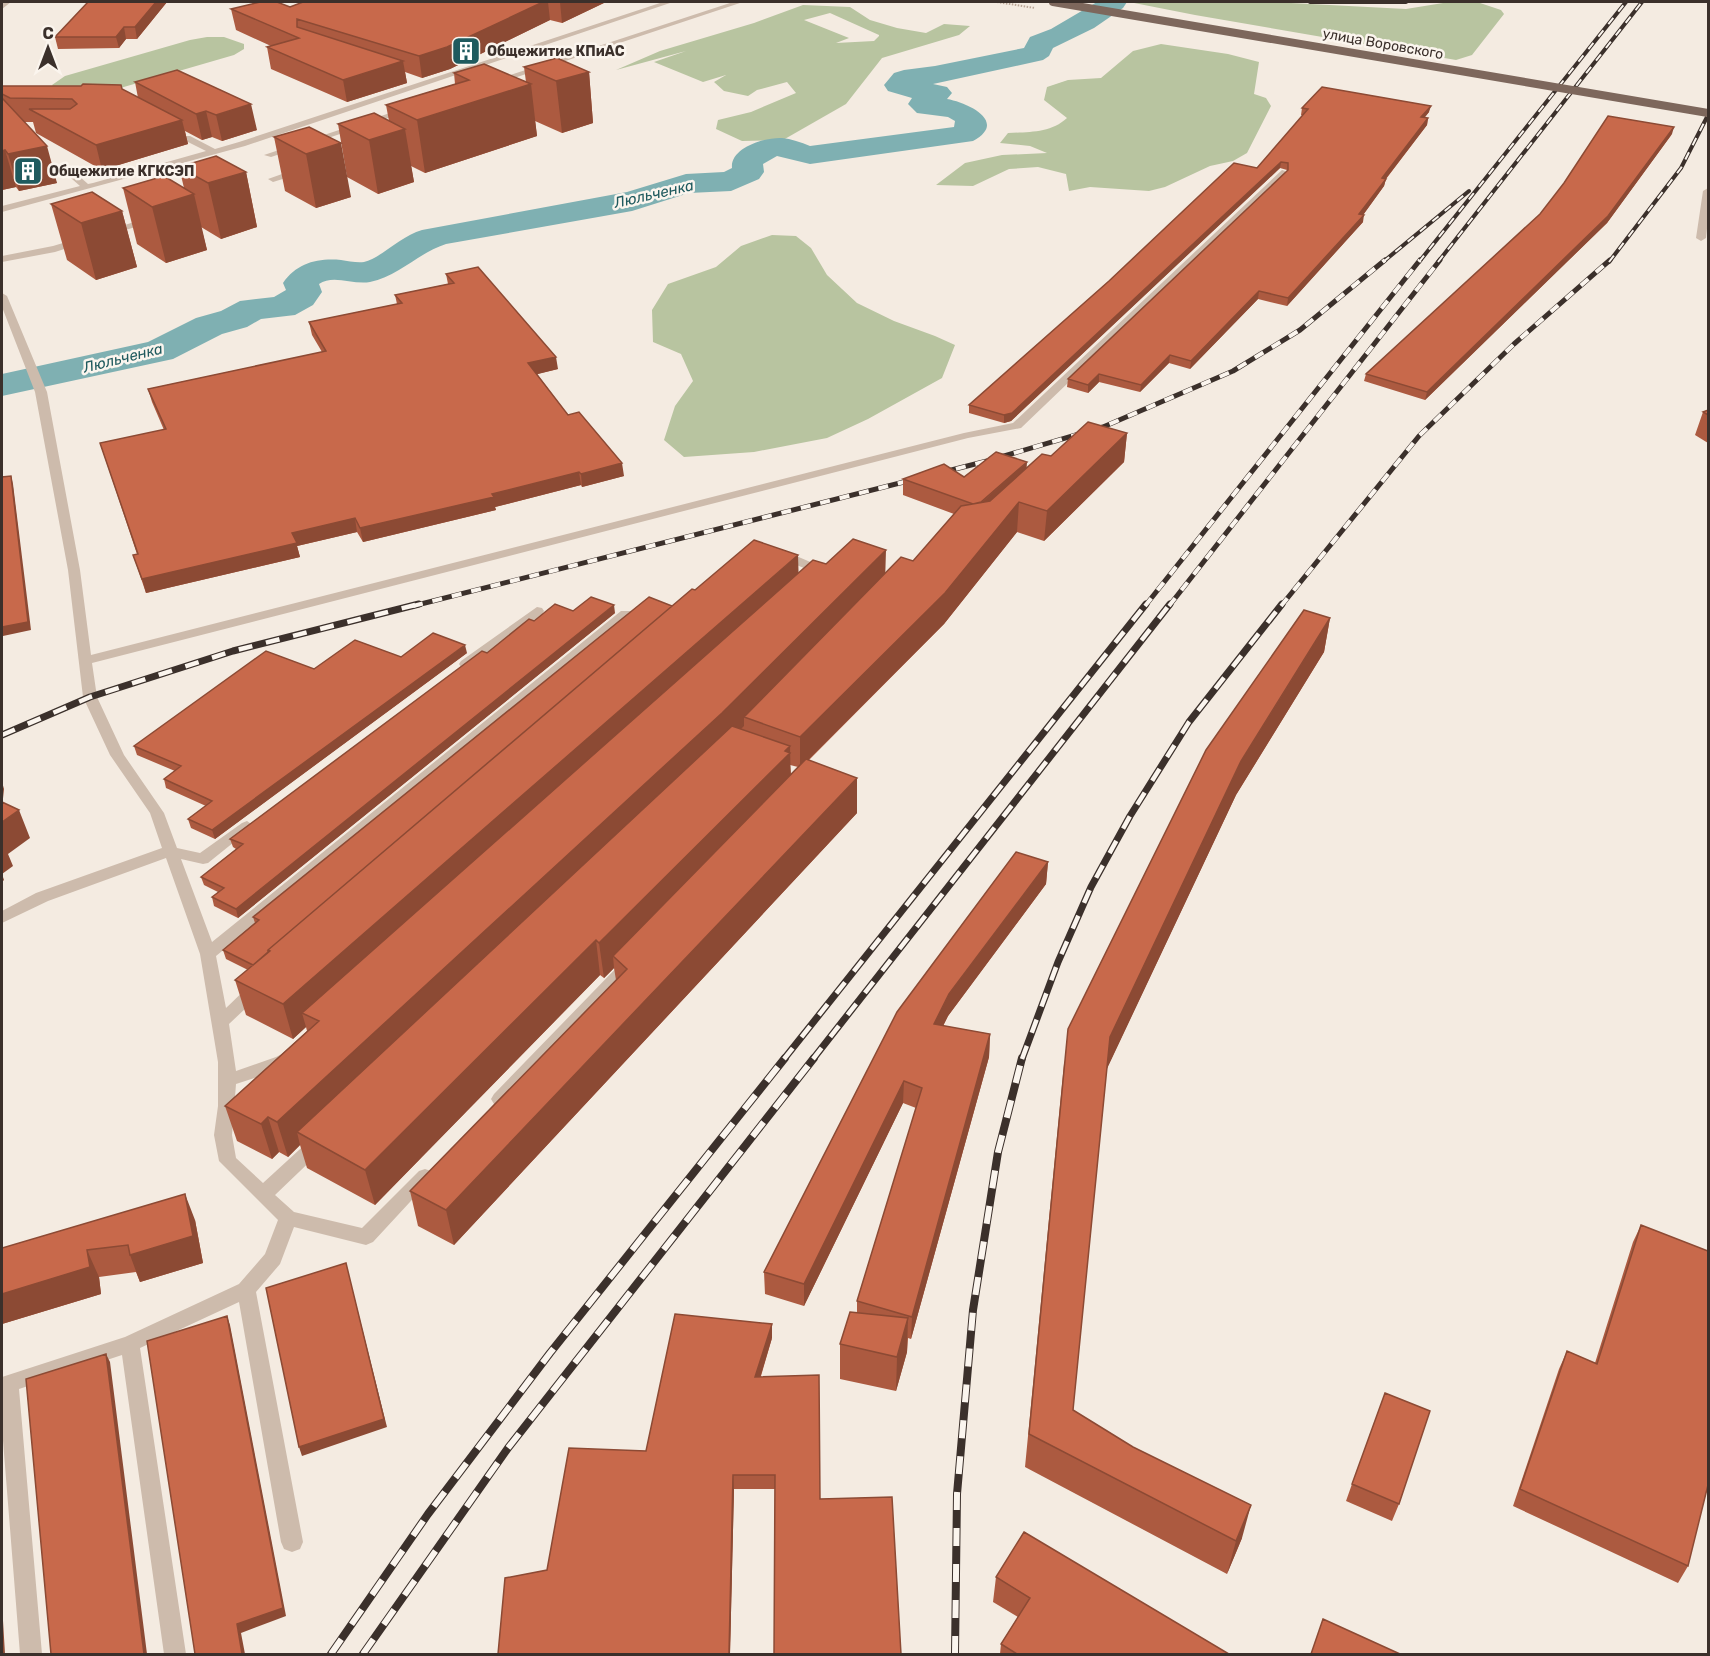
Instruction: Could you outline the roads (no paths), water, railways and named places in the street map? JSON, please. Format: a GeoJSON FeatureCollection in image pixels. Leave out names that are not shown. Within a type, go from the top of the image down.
{"type":"FeatureCollection","features":[{"type":"Feature","properties":{"kind":"main road","name":"улица Воровского"},"geometry":{"type":"LineString","coordinates":[[1053,2],[1708,113]]}},
{"type":"Feature","properties":{"kind":"street"},"geometry":{"type":"LineString","coordinates":[[2,7],[7,2]]}},
{"type":"Feature","properties":{"kind":"street"},"geometry":{"type":"LineString","coordinates":[[2,209],[214,152],[669,2]]}},
{"type":"Feature","properties":{"kind":"street"},"geometry":{"type":"LineString","coordinates":[[489,83],[739,2]]}},
{"type":"Feature","properties":{"kind":"street"},"geometry":{"type":"LineString","coordinates":[[563,69],[565,58]]}},
{"type":"Feature","properties":{"kind":"street"},"geometry":{"type":"LineString","coordinates":[[411,79],[439,88]]}},
{"type":"Feature","properties":{"kind":"street"},"geometry":{"type":"LineString","coordinates":[[268,155],[423,105]]}},
{"type":"Feature","properties":{"kind":"street"},"geometry":{"type":"LineString","coordinates":[[187,138],[214,152]]}},
{"type":"Feature","properties":{"kind":"street"},"geometry":{"type":"LineString","coordinates":[[186,160],[195,165]]}},
{"type":"Feature","properties":{"kind":"street"},"geometry":{"type":"LineString","coordinates":[[273,179],[307,168]]}},
{"type":"Feature","properties":{"kind":"street"},"geometry":{"type":"LineString","coordinates":[[67,170],[86,188]]}},
{"type":"Feature","properties":{"kind":"street"},"geometry":{"type":"LineString","coordinates":[[86,661],[968,435],[1017,426],[1282,173]]}},
{"type":"Feature","properties":{"kind":"street"},"geometry":{"type":"LineString","coordinates":[[1701,238],[1708,191]]}},
{"type":"Feature","properties":{"kind":"street"},"geometry":{"type":"LineString","coordinates":[[2,259],[55,249],[165,215]]}},
{"type":"Feature","properties":{"kind":"street"},"geometry":{"type":"LineString","coordinates":[[2,296],[41,392],[74,570],[90,697],[117,755],[157,813],[208,954],[227,1062],[227,1106],[223,1135],[228,1161],[288,1218],[366,1238],[440,1161]]}},
{"type":"Feature","properties":{"kind":"street"},"geometry":{"type":"LineString","coordinates":[[765,564],[794,559],[825,573],[817,581]]}},
{"type":"Feature","properties":{"kind":"street"},"geometry":{"type":"LineString","coordinates":[[451,675],[537,611]]}},
{"type":"Feature","properties":{"kind":"street"},"geometry":{"type":"LineString","coordinates":[[208,954],[626,614]]}},
{"type":"Feature","properties":{"kind":"street"},"geometry":{"type":"LineString","coordinates":[[2,918],[42,897],[170,851],[203,859],[260,816]]}},
{"type":"Feature","properties":{"kind":"street"},"geometry":{"type":"LineString","coordinates":[[489,1110],[637,957]]}},
{"type":"Feature","properties":{"kind":"street"},"geometry":{"type":"LineString","coordinates":[[221,1021],[266,982]]}},
{"type":"Feature","properties":{"kind":"street"},"geometry":{"type":"LineString","coordinates":[[227,1080],[282,1062],[300,1046]]}},
{"type":"Feature","properties":{"kind":"street"},"geometry":{"type":"LineString","coordinates":[[263,1195],[332,1129]]}},
{"type":"Feature","properties":{"kind":"street"},"geometry":{"type":"LineString","coordinates":[[31,1654],[5,1385],[130,1344],[246,1290],[273,1258],[288,1218]]}},
{"type":"Feature","properties":{"kind":"street"},"geometry":{"type":"LineString","coordinates":[[246,1290],[292,1542]]}},
{"type":"Feature","properties":{"kind":"street"},"geometry":{"type":"LineString","coordinates":[[130,1344],[175,1654]]}},
{"type":"Feature","properties":{"kind":"waterway","name":"Люльченка"},"geometry":{"type":"LineString","coordinates":[[2,385],[160,351],[209,326],[234,319],[253,309],[282,307],[300,297],[304,292],[301,283],[315,272],[374,270],[420,242],[442,235],[632,201],[686,184],[731,181],[748,172],[747,161],[771,148],[787,148],[810,155],[962,135],[971,130],[971,122],[963,112],[949,108],[927,107],[923,104],[937,93],[908,89],[898,85],[904,79],[914,76],[935,75],[1033,54],[1039,50],[1040,43],[1085,22],[1114,2]]}},
{"type":"Feature","properties":{"kind":"railway"},"geometry":{"type":"LineString","coordinates":[[1310,2],[1406,2]]}},
{"type":"Feature","properties":{"kind":"railway"},"geometry":{"type":"LineString","coordinates":[[1419,262],[1626,2]]}},
{"type":"Feature","properties":{"kind":"railway"},"geometry":{"type":"LineString","coordinates":[[1438,262],[1642,2]]}},
{"type":"Feature","properties":{"kind":"railway"},"geometry":{"type":"LineString","coordinates":[[1609,262],[1681,168],[1708,115]]}},
{"type":"Feature","properties":{"kind":"railway"},"geometry":{"type":"LineString","coordinates":[[1383,262],[1469,191]]}},
{"type":"Feature","properties":{"kind":"railway"},"geometry":{"type":"LineString","coordinates":[[413,606],[987,461],[1103,427],[1233,371],[1300,330],[1385,260]]}},
{"type":"Feature","properties":{"kind":"railway"},"geometry":{"type":"LineString","coordinates":[[1145,606],[1420,260]]}},
{"type":"Feature","properties":{"kind":"railway"},"geometry":{"type":"LineString","coordinates":[[1169,606],[1440,260]]}},
{"type":"Feature","properties":{"kind":"railway"},"geometry":{"type":"LineString","coordinates":[[1281,606],[1419,436],[1514,344],[1610,260]]}},
{"type":"Feature","properties":{"kind":"railway"},"geometry":{"type":"LineString","coordinates":[[2,735],[90,697],[233,651],[419,604]]}},
{"type":"Feature","properties":{"kind":"railway"},"geometry":{"type":"LineString","coordinates":[[784,1059],[1146,604]]}},
{"type":"Feature","properties":{"kind":"railway"},"geometry":{"type":"LineString","coordinates":[[813,1059],[1170,604]]}},
{"type":"Feature","properties":{"kind":"railway"},"geometry":{"type":"LineString","coordinates":[[1022,1059],[1058,962],[1091,887],[1130,816],[1189,722],[1282,604]]}},
{"type":"Feature","properties":{"kind":"railway"},"geometry":{"type":"LineString","coordinates":[[331,1654],[428,1514],[550,1353],[785,1058]]}},
{"type":"Feature","properties":{"kind":"railway"},"geometry":{"type":"LineString","coordinates":[[363,1654],[508,1448],[814,1058]]}},
{"type":"Feature","properties":{"kind":"railway"},"geometry":{"type":"LineString","coordinates":[[955,1654],[957,1494],[973,1310],[998,1152],[1022,1058]]}},
{"type":"Feature","properties":{"kind":"place","name":"Общежитие КПиАС"},"geometry":{"type":"Point","coordinates":[466,51]}},
{"type":"Feature","properties":{"kind":"place","name":"Общежитие КГКСЭП"},"geometry":{"type":"Point","coordinates":[28,171]}}]}
